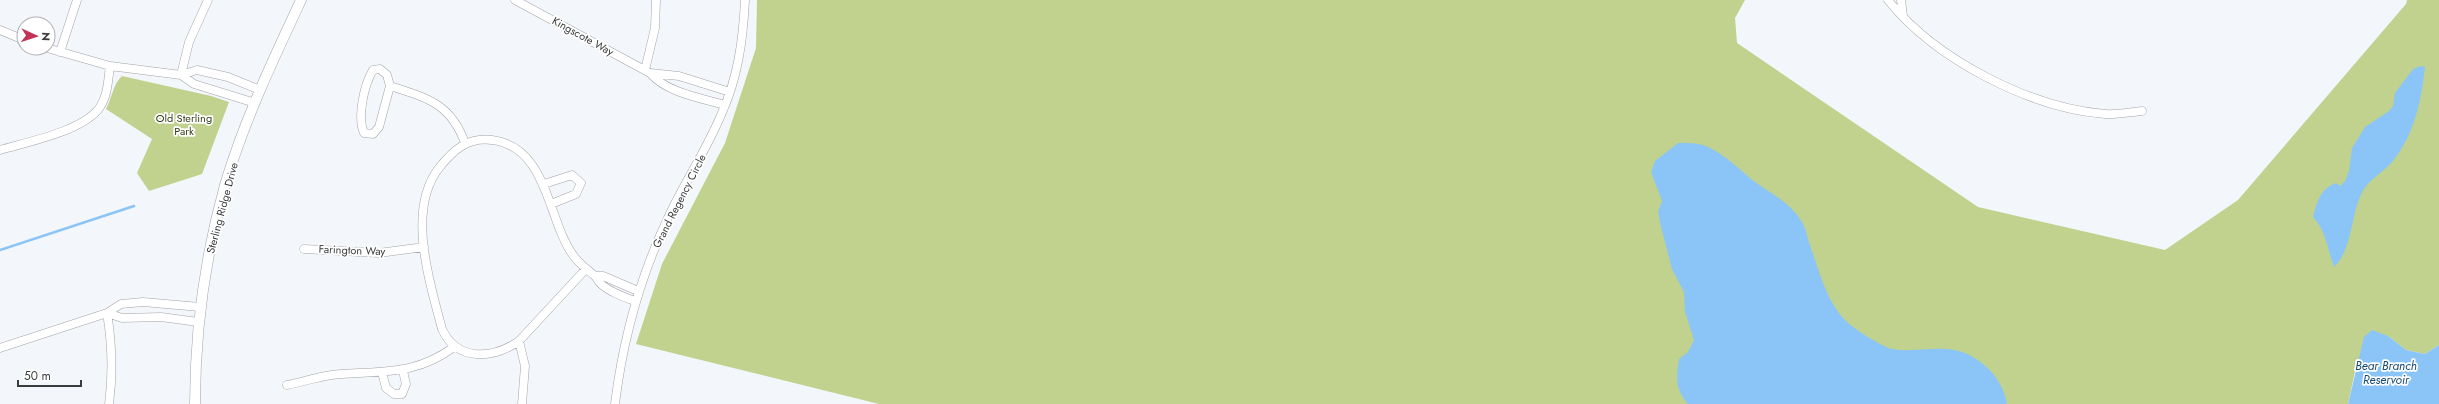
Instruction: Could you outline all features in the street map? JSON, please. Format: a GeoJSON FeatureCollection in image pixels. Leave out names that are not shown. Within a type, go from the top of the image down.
{"type":"FeatureCollection","features":[{"type":"Feature","properties":{"kind":"street"},"geometry":{"type":"LineString","coordinates":[[60,52],[77,0]]}},
{"type":"Feature","properties":{"kind":"street"},"geometry":{"type":"LineString","coordinates":[[181,75],[189,42],[208,0]]}},
{"type":"Feature","properties":{"kind":"street","name":"Sterling Ridge Drive"},"geometry":{"type":"LineString","coordinates":[[195,404],[198,322],[200,307],[211,243],[226,184],[260,90],[301,0]]}},
{"type":"Feature","properties":{"kind":"street"},"geometry":{"type":"LineString","coordinates":[[648,72],[655,28],[656,0]]}},
{"type":"Feature","properties":{"kind":"street","name":"Grand Regency Circle"},"geometry":{"type":"LineString","coordinates":[[616,404],[622,356],[638,291],[668,217],[704,152],[730,92],[740,57],[745,0]]}},
{"type":"Feature","properties":{"kind":"street"},"geometry":{"type":"LineString","coordinates":[[1888,0],[1943,50],[1970,68],[2021,93],[2047,102],[2106,114],[2142,111]]}},
{"type":"Feature","properties":{"kind":"street"},"geometry":{"type":"LineString","coordinates":[[1901,0],[1904,16]]}},
{"type":"Feature","properties":{"kind":"street","name":"Kingscote Way"},"geometry":{"type":"LineString","coordinates":[[519,1],[648,72],[656,80],[668,86],[725,105]]}},
{"type":"Feature","properties":{"kind":"street"},"geometry":{"type":"LineString","coordinates":[[0,30],[16,37]]}},
{"type":"Feature","properties":{"kind":"street"},"geometry":{"type":"LineString","coordinates":[[56,51],[110,66],[181,75],[197,70],[228,77],[260,90]]}},
{"type":"Feature","properties":{"kind":"street"},"geometry":{"type":"LineString","coordinates":[[0,150],[78,125],[94,115],[105,97],[110,66]]}},
{"type":"Feature","properties":{"kind":"street"},"geometry":{"type":"LineString","coordinates":[[380,69],[387,75],[390,86],[379,127],[372,134],[364,133],[360,123],[369,78],[373,70],[380,69]]}},
{"type":"Feature","properties":{"kind":"street","name":"Kingscote Way"},"geometry":{"type":"LineString","coordinates":[[648,72],[679,76],[730,92]]}},
{"type":"Feature","properties":{"kind":"street"},"geometry":{"type":"LineString","coordinates":[[181,75],[194,84],[255,103]]}},
{"type":"Feature","properties":{"kind":"street"},"geometry":{"type":"LineString","coordinates":[[390,86],[425,98],[445,109],[459,127],[465,143]]}},
{"type":"Feature","properties":{"kind":"street"},"geometry":{"type":"LineString","coordinates":[[586,270],[519,341],[507,349],[486,354],[464,352],[454,347],[446,339],[442,329],[424,246],[422,211],[429,184],[446,160],[465,143],[486,139],[499,141],[511,146],[530,164],[544,184],[566,245],[586,270],[595,276],[600,283],[610,290],[635,301]]}},
{"type":"Feature","properties":{"kind":"street"},"geometry":{"type":"LineString","coordinates":[[544,184],[572,175],[581,183],[576,194],[551,204]]}},
{"type":"Feature","properties":{"kind":"street","name":"Farington Way"},"geometry":{"type":"LineString","coordinates":[[304,249],[379,253],[424,246]]}},
{"type":"Feature","properties":{"kind":"street"},"geometry":{"type":"LineString","coordinates":[[595,276],[603,276],[638,291]]}},
{"type":"Feature","properties":{"kind":"street"},"geometry":{"type":"LineString","coordinates":[[0,348],[107,313],[120,304],[143,302],[200,307]]}},
{"type":"Feature","properties":{"kind":"street"},"geometry":{"type":"LineString","coordinates":[[107,313],[122,318],[161,317],[198,322]]}},
{"type":"Feature","properties":{"kind":"street"},"geometry":{"type":"LineString","coordinates":[[107,313],[111,348],[109,404]]}},
{"type":"Feature","properties":{"kind":"street"},"geometry":{"type":"LineString","coordinates":[[519,341],[525,366],[522,404]]}},
{"type":"Feature","properties":{"kind":"street"},"geometry":{"type":"LineString","coordinates":[[287,385],[330,376],[403,371],[429,363],[454,347]]}},
{"type":"Feature","properties":{"kind":"street"},"geometry":{"type":"LineString","coordinates":[[382,372],[386,388],[394,394],[402,394],[406,384],[403,371]]}},
{"type":"Feature","properties":{"kind":"green space"},"geometry":{"type":"Polygon","coordinates":[[[757,0],[1745,0],[1735,18],[1737,43],[1978,207],[2165,250],[2238,200],[2406,4],[2407,0],[2439,0],[2439,345],[2425,354],[2406,350],[2388,336],[2356,367],[2348,404],[879,404],[636,344],[662,264],[725,143],[756,48],[757,0]]]}},
{"type":"Feature","properties":{"kind":"green space","name":"Old Sterling Park"},"geometry":{"type":"Polygon","coordinates":[[[122,76],[211,96],[229,102],[202,174],[149,191],[137,173],[152,139],[106,109],[115,87],[122,76]]]}},
{"type":"Feature","properties":{"kind":"water"},"geometry":{"type":"Polygon","coordinates":[[[2421,66],[2425,67],[2419,104],[2412,128],[2401,150],[2393,161],[2370,181],[2364,189],[2356,208],[2349,240],[2340,259],[2334,267],[2324,235],[2313,217],[2318,201],[2326,189],[2336,183],[2340,186],[2345,181],[2349,171],[2352,148],[2365,127],[2389,111],[2393,106],[2395,93],[2413,69],[2421,66]]]}},
{"type":"Feature","properties":{"kind":"water"},"geometry":{"type":"Polygon","coordinates":[[[1678,143],[1700,144],[1714,150],[1791,208],[1805,227],[1828,295],[1839,313],[1846,321],[1887,348],[1906,350],[1946,349],[1967,354],[1977,359],[1986,366],[2000,384],[2007,404],[1688,404],[1679,388],[1677,372],[1679,359],[1688,352],[1694,340],[1685,312],[1684,292],[1672,269],[1661,227],[1658,212],[1662,201],[1651,172],[1655,161],[1678,143]]]}},
{"type":"Feature","properties":{"kind":"water","name":"Bear Branch Reservoir"},"geometry":{"type":"Polygon","coordinates":[[[2372,330],[2388,336],[2406,350],[2425,354],[2439,345],[2439,404],[2348,404],[2364,337],[2372,330]]]}},
{"type":"Feature","properties":{"kind":"waterway"},"geometry":{"type":"LineString","coordinates":[[0,250],[134,206]]}}]}
